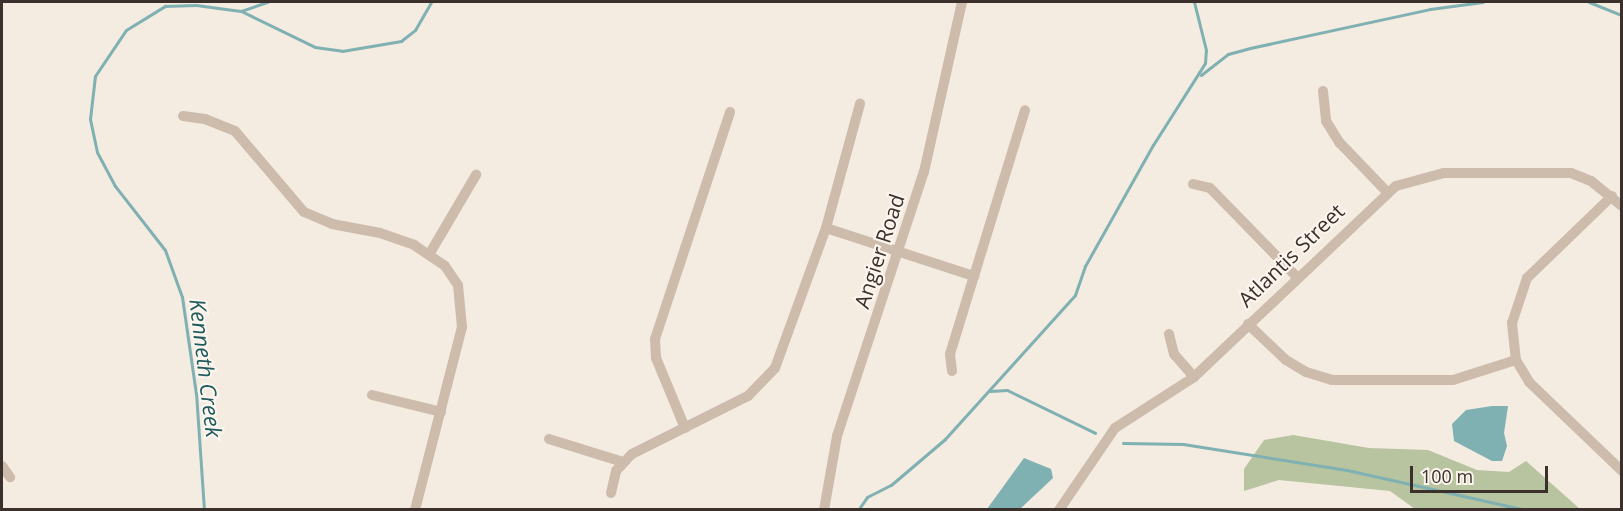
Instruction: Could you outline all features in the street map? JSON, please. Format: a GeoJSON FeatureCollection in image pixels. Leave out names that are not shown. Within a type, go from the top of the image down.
{"type":"FeatureCollection","features":[{"type":"Feature","properties":{"kind":"street","name":"Angier Road"},"geometry":{"type":"LineString","coordinates":[[824,510],[834,447],[900,252],[938,117],[962,2]]}},
{"type":"Feature","properties":{"kind":"street"},"geometry":{"type":"LineString","coordinates":[[1323,91],[1326,120],[1340,143],[1387,192]]}},
{"type":"Feature","properties":{"kind":"street"},"geometry":{"type":"LineString","coordinates":[[611,493],[616,471],[632,454],[748,396],[775,368],[826,228],[860,104]]}},
{"type":"Feature","properties":{"kind":"street"},"geometry":{"type":"LineString","coordinates":[[952,371],[950,354],[1025,111]]}},
{"type":"Feature","properties":{"kind":"street"},"geometry":{"type":"LineString","coordinates":[[685,428],[656,358],[655,339],[730,112]]}},
{"type":"Feature","properties":{"kind":"street"},"geometry":{"type":"LineString","coordinates":[[183,116],[205,119],[235,131],[304,212],[332,224],[398,238],[430,253],[452,276],[462,300],[462,327],[415,510]]}},
{"type":"Feature","properties":{"kind":"street","name":"Atlantis Street"},"geometry":{"type":"LineString","coordinates":[[1059,510],[1115,428],[1194,376],[1387,192],[1411,180],[1444,173],[1571,173],[1612,196],[1622,206]]}},
{"type":"Feature","properties":{"kind":"street"},"geometry":{"type":"LineString","coordinates":[[430,253],[476,175]]}},
{"type":"Feature","properties":{"kind":"street"},"geometry":{"type":"LineString","coordinates":[[1193,184],[1210,188],[1297,277]]}},
{"type":"Feature","properties":{"kind":"street"},"geometry":{"type":"LineString","coordinates":[[1612,196],[1527,278],[1512,323],[1516,360],[1529,382],[1622,471]]}},
{"type":"Feature","properties":{"kind":"street"},"geometry":{"type":"LineString","coordinates":[[826,228],[974,276]]}},
{"type":"Feature","properties":{"kind":"street"},"geometry":{"type":"LineString","coordinates":[[1248,324],[1286,360],[1306,372],[1332,380],[1453,380],[1516,360]]}},
{"type":"Feature","properties":{"kind":"street"},"geometry":{"type":"LineString","coordinates":[[1169,334],[1174,354],[1194,376]]}},
{"type":"Feature","properties":{"kind":"street"},"geometry":{"type":"LineString","coordinates":[[372,395],[441,412]]}},
{"type":"Feature","properties":{"kind":"street"},"geometry":{"type":"LineString","coordinates":[[549,439],[623,462]]}},
{"type":"Feature","properties":{"kind":"street"},"geometry":{"type":"LineString","coordinates":[[2,466],[10,477]]}},
{"type":"Feature","properties":{"kind":"green space"},"geometry":{"type":"Polygon","coordinates":[[[1293,435],[1369,448],[1428,450],[1477,470],[1509,472],[1526,461],[1580,509],[1415,509],[1390,491],[1279,480],[1244,491],[1244,469],[1264,440],[1293,435]]]}},
{"type":"Feature","properties":{"kind":"water"},"geometry":{"type":"Polygon","coordinates":[[[1508,406],[1504,433],[1507,446],[1502,461],[1492,461],[1454,441],[1452,424],[1466,410],[1508,406]]]}},
{"type":"Feature","properties":{"kind":"water"},"geometry":{"type":"Polygon","coordinates":[[[1024,458],[1051,469],[1053,478],[1020,509],[987,509],[1024,458]]]}},
{"type":"Feature","properties":{"kind":"waterway"},"geometry":{"type":"LineString","coordinates":[[241,11],[267,2]]}},
{"type":"Feature","properties":{"kind":"waterway","name":"Kenneth Creek"},"geometry":{"type":"LineString","coordinates":[[204,510],[196,394],[182,297],[165,250],[115,186],[97,152],[90,119],[95,76],[126,30],[165,6],[196,5],[241,11],[315,47],[342,51],[401,41],[415,30],[431,2]]}},
{"type":"Feature","properties":{"kind":"waterway"},"geometry":{"type":"LineString","coordinates":[[858,510],[867,497],[891,485],[945,439],[1075,295],[1085,266],[1153,145],[1205,63],[1206,50],[1194,2]]}},
{"type":"Feature","properties":{"kind":"waterway"},"geometry":{"type":"LineString","coordinates":[[1201,75],[1228,54],[1250,48],[1430,9],[1483,2]]}},
{"type":"Feature","properties":{"kind":"waterway"},"geometry":{"type":"LineString","coordinates":[[1589,2],[1622,15]]}},
{"type":"Feature","properties":{"kind":"waterway"},"geometry":{"type":"LineString","coordinates":[[990,391],[1007,390],[1095,433]]}},
{"type":"Feature","properties":{"kind":"waterway"},"geometry":{"type":"LineString","coordinates":[[1123,443],[1183,444],[1347,470],[1526,510]]}}]}
